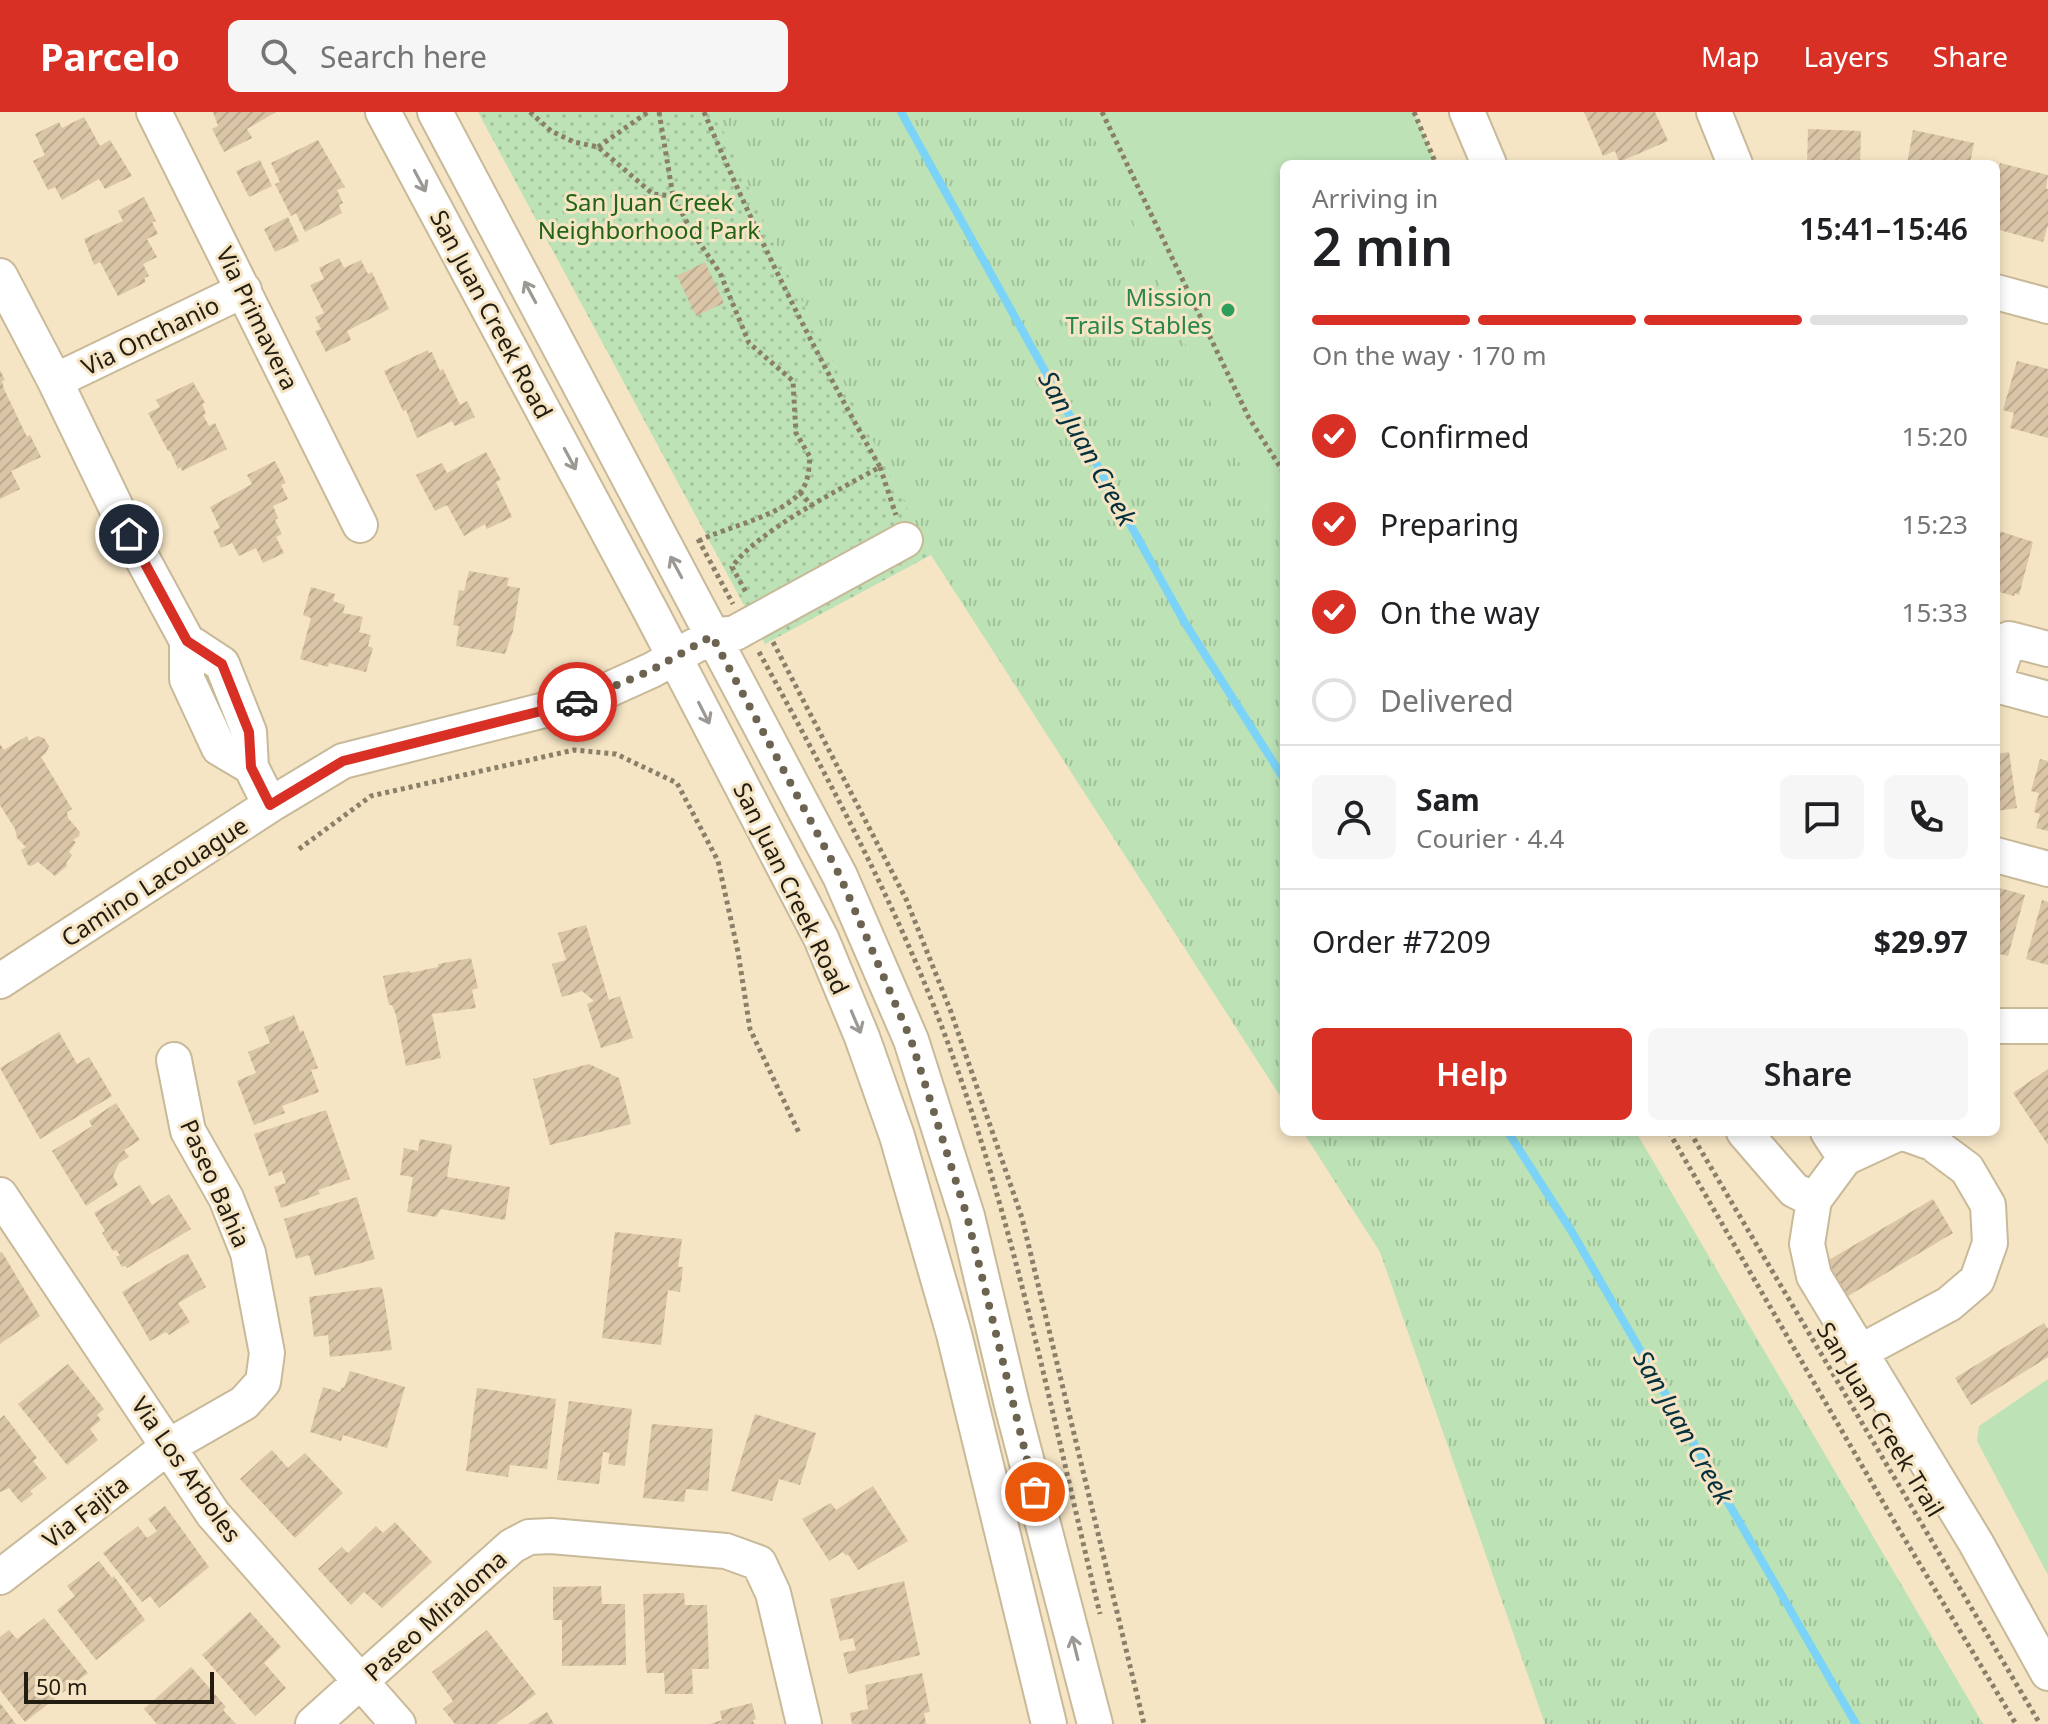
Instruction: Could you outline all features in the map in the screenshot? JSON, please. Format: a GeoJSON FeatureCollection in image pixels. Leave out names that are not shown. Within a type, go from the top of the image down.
{"type":"FeatureCollection","features":[{"type":"Feature","properties":{"kind":"street","name":"Via Primavera"},"geometry":{"type":"LineString","coordinates":[[154,112],[360,525]]}},
{"type":"Feature","properties":{"kind":"street","name":"San Juan Creek Road"},"geometry":{"type":"LineString","coordinates":[[383,112],[675,656],[821,938],[862,1037],[897,1136],[954,1334],[1049,1724]]}},
{"type":"Feature","properties":{"kind":"street","name":"San Juan Creek Road"},"geometry":{"type":"LineString","coordinates":[[435,112],[840,876],[911,1040],[967,1216],[1012,1405],[1095,1724]]}},
{"type":"Feature","properties":{"kind":"street"},"geometry":{"type":"LineString","coordinates":[[1467,112],[1487,160]]}},
{"type":"Feature","properties":{"kind":"street"},"geometry":{"type":"LineString","coordinates":[[1714,112],[1733,160]]}},
{"type":"Feature","properties":{"kind":"street"},"geometry":{"type":"LineString","coordinates":[[0,276],[124,524],[187,641],[187,679],[219,748],[251,767]]}},
{"type":"Feature","properties":{"kind":"street","name":"Via Onchanio"},"geometry":{"type":"LineString","coordinates":[[55,381],[244,290]]}},
{"type":"Feature","properties":{"kind":"street"},"geometry":{"type":"LineString","coordinates":[[2000,293],[2048,306]]}},
{"type":"Feature","properties":{"kind":"street","name":"Camino Lacouague"},"geometry":{"type":"LineString","coordinates":[[0,981],[343,761],[588,699],[652,670],[712,636],[735,633],[761,620],[905,540]]}},
{"type":"Feature","properties":{"kind":"street"},"geometry":{"type":"LineString","coordinates":[[2000,666],[2009,639],[2048,649]]}},
{"type":"Feature","properties":{"kind":"street"},"geometry":{"type":"LineString","coordinates":[[187,641],[222,664],[249,732],[251,767],[270,805]]}},
{"type":"Feature","properties":{"kind":"street"},"geometry":{"type":"LineString","coordinates":[[2000,686],[2048,699]]}},
{"type":"Feature","properties":{"kind":"street"},"geometry":{"type":"LineString","coordinates":[[202,711],[235,697]]}},
{"type":"Feature","properties":{"kind":"street"},"geometry":{"type":"LineString","coordinates":[[2000,856],[2048,869]]}},
{"type":"Feature","properties":{"kind":"street"},"geometry":{"type":"LineString","coordinates":[[2000,1026],[2048,1026]]}},
{"type":"Feature","properties":{"kind":"street","name":"Paseo Bahia"},"geometry":{"type":"LineString","coordinates":[[169,1446],[244,1403],[263,1382],[267,1353],[248,1253],[226,1198],[188,1131],[174,1060]]}},
{"type":"Feature","properties":{"kind":"street"},"geometry":{"type":"LineString","coordinates":[[1747,1136],[1794,1190],[1814,1200]]}},
{"type":"Feature","properties":{"kind":"street"},"geometry":{"type":"LineString","coordinates":[[1881,1136],[1837,1145],[1814,1200],[1807,1244],[1814,1276],[1976,1543],[2048,1673]]}},
{"type":"Feature","properties":{"kind":"street"},"geometry":{"type":"LineString","coordinates":[[1860,1352],[1949,1304],[1977,1280],[1990,1243],[1988,1205],[1967,1169],[1932,1143],[1912,1136]]}},
{"type":"Feature","properties":{"kind":"street","name":"Via Los Arboles"},"geometry":{"type":"LineString","coordinates":[[0,1197],[213,1514],[398,1724]]}},
{"type":"Feature","properties":{"kind":"street","name":"Via Fajita"},"geometry":{"type":"LineString","coordinates":[[0,1577],[169,1446]]}},
{"type":"Feature","properties":{"kind":"street","name":"Paseo Miraloma"},"geometry":{"type":"LineString","coordinates":[[313,1724],[512,1546],[529,1537],[551,1536],[726,1551],[759,1563],[773,1593],[804,1724]]}},
{"type":"Feature","properties":{"kind":"path"},"geometry":{"type":"LineString","coordinates":[[530,112],[551,131],[574,142],[598,147],[653,194],[673,196]]}},
{"type":"Feature","properties":{"kind":"path"},"geometry":{"type":"LineString","coordinates":[[598,147],[648,112]]}},
{"type":"Feature","properties":{"kind":"path"},"geometry":{"type":"LineString","coordinates":[[659,112],[673,196],[692,232],[720,273],[749,343],[793,381],[796,433],[810,457],[806,484],[794,500],[699,541]]}},
{"type":"Feature","properties":{"kind":"path"},"geometry":{"type":"LineString","coordinates":[[704,112],[743,204],[844,405],[880,467],[905,540]]}},
{"type":"Feature","properties":{"kind":"path"},"geometry":{"type":"LineString","coordinates":[[1102,112],[1249,418],[1280,467]]}},
{"type":"Feature","properties":{"kind":"path"},"geometry":{"type":"LineString","coordinates":[[1414,112],[1434,160]]}},
{"type":"Feature","properties":{"kind":"path"},"geometry":{"type":"LineString","coordinates":[[761,620],[732,567],[739,557],[812,506],[880,467]]}},
{"type":"Feature","properties":{"kind":"path"},"geometry":{"type":"LineString","coordinates":[[800,492],[812,506]]}},
{"type":"Feature","properties":{"kind":"path"},"geometry":{"type":"LineString","coordinates":[[299,849],[371,796],[574,750],[616,754],[677,783],[718,861],[738,952],[750,1029],[800,1135]]}},
{"type":"Feature","properties":{"kind":"path","name":"San Juan Creek Trail"},"geometry":{"type":"LineString","coordinates":[[1671,1136],[1898,1528],[2016,1724]]}},
{"type":"Feature","properties":{"kind":"path","name":"San Juan Creek Trail"},"geometry":{"type":"LineString","coordinates":[[1692,1136],[2040,1724]]}},
{"type":"Feature","properties":{"kind":"green space","name":"San Juan Creek Neighborhood Park"},"geometry":{"type":"Polygon","coordinates":[[[478,112],[715,112],[787,272],[931,555],[765,644],[478,112]]]}},
{"type":"Feature","properties":{"kind":"green space"},"geometry":{"type":"Polygon","coordinates":[[[715,112],[1081,112],[1114,177],[1228,443],[1280,531],[1280,1096],[931,555],[787,272],[715,112]]]}},
{"type":"Feature","properties":{"kind":"green space","name":"Mission Trails Stables"},"geometry":{"type":"Polygon","coordinates":[[[1081,112],[1414,112],[1434,160],[1280,160],[1280,531],[1228,443],[1114,177],[1081,112]]]}},
{"type":"Feature","properties":{"kind":"green space"},"geometry":{"type":"Polygon","coordinates":[[[1306,1136],[1638,1136],[1983,1724],[1545,1724],[1380,1252],[1306,1136]]]}},
{"type":"Feature","properties":{"kind":"green space"},"geometry":{"type":"Polygon","coordinates":[[[2048,1379],[2048,1575],[1977,1441],[1979,1426],[2048,1379]]]}},
{"type":"Feature","properties":{"kind":"building"},"geometry":{"type":"Polygon","coordinates":[[[213,112],[276,112],[247,129],[252,138],[224,152],[212,129],[218,126],[213,112]]]}},
{"type":"Feature","properties":{"kind":"building"},"geometry":{"type":"Polygon","coordinates":[[[1584,112],[1655,112],[1668,141],[1624,160],[1618,160],[1615,151],[1603,156],[1584,112]]]}},
{"type":"Feature","properties":{"kind":"building"},"geometry":{"type":"Polygon","coordinates":[[[84,117],[100,146],[110,140],[132,176],[105,189],[99,179],[62,200],[55,187],[48,190],[33,161],[45,155],[35,134],[59,122],[62,128],[84,117]]]}},
{"type":"Feature","properties":{"kind":"building"},"geometry":{"type":"Polygon","coordinates":[[[1808,129],[1861,131],[1860,160],[1807,160],[1808,129]]]}},
{"type":"Feature","properties":{"kind":"building"},"geometry":{"type":"Polygon","coordinates":[[[1913,130],[1974,143],[1971,160],[1908,160],[1913,130]]]}},
{"type":"Feature","properties":{"kind":"building"},"geometry":{"type":"Polygon","coordinates":[[[318,140],[345,187],[337,190],[343,203],[339,205],[342,213],[305,232],[296,213],[291,216],[275,184],[280,182],[271,163],[318,140]]]}},
{"type":"Feature","properties":{"kind":"building"},"geometry":{"type":"Polygon","coordinates":[[[260,160],[272,186],[249,197],[236,171],[260,160]]]}},
{"type":"Feature","properties":{"kind":"building"},"geometry":{"type":"Polygon","coordinates":[[[2000,163],[2048,175],[2048,225],[2043,242],[2000,230],[2000,163]]]}},
{"type":"Feature","properties":{"kind":"building"},"geometry":{"type":"Polygon","coordinates":[[[144,197],[156,221],[152,222],[158,234],[147,239],[157,257],[143,264],[149,276],[144,278],[146,282],[118,296],[100,262],[94,265],[84,239],[123,221],[118,211],[144,197]]]}},
{"type":"Feature","properties":{"kind":"building"},"geometry":{"type":"Polygon","coordinates":[[[288,217],[299,241],[275,252],[264,229],[288,217]]]}},
{"type":"Feature","properties":{"kind":"building"},"geometry":{"type":"Polygon","coordinates":[[[339,258],[344,268],[361,260],[368,274],[372,272],[389,309],[347,331],[351,340],[326,352],[315,331],[321,329],[315,317],[324,313],[310,285],[324,279],[319,268],[339,258]]]}},
{"type":"Feature","properties":{"kind":"building"},"geometry":{"type":"Polygon","coordinates":[[[705,262],[724,303],[696,316],[677,276],[705,262]]]}},
{"type":"Feature","properties":{"kind":"building"},"geometry":{"type":"Polygon","coordinates":[[[428,350],[432,352],[440,371],[443,369],[460,405],[467,401],[475,417],[455,426],[452,421],[417,438],[406,410],[403,411],[384,371],[428,350]]]}},
{"type":"Feature","properties":{"kind":"building"},"geometry":{"type":"Polygon","coordinates":[[[2017,361],[2048,369],[2048,438],[2010,428],[2014,413],[2003,410],[2017,361]]]}},
{"type":"Feature","properties":{"kind":"building"},"geometry":{"type":"Polygon","coordinates":[[[0,370],[5,380],[2,381],[4,389],[27,437],[30,435],[41,457],[11,471],[20,489],[0,499],[0,370]]]}},
{"type":"Feature","properties":{"kind":"building"},"geometry":{"type":"Polygon","coordinates":[[[193,382],[205,403],[202,404],[206,414],[203,415],[209,426],[215,423],[227,449],[182,471],[181,467],[178,469],[148,413],[160,407],[156,400],[193,382]]]}},
{"type":"Feature","properties":{"kind":"building"},"geometry":{"type":"Polygon","coordinates":[[[486,452],[501,480],[496,482],[512,517],[487,529],[485,524],[464,536],[447,505],[435,511],[416,475],[442,463],[447,473],[486,452]]]}},
{"type":"Feature","properties":{"kind":"building"},"geometry":{"type":"Polygon","coordinates":[[[275,461],[286,483],[281,485],[288,499],[273,506],[282,534],[276,537],[284,553],[263,563],[256,548],[239,556],[232,543],[221,548],[213,531],[220,528],[210,507],[252,484],[247,475],[275,461]]]}},
{"type":"Feature","properties":{"kind":"building"},"geometry":{"type":"Polygon","coordinates":[[[2000,531],[2033,542],[2019,595],[2015,593],[2014,596],[2000,592],[2000,531]]]}},
{"type":"Feature","properties":{"kind":"building"},"geometry":{"type":"Polygon","coordinates":[[[469,571],[509,578],[507,586],[520,588],[513,631],[505,654],[456,646],[459,626],[453,625],[459,590],[464,591],[469,571]]]}},
{"type":"Feature","properties":{"kind":"building"},"geometry":{"type":"Polygon","coordinates":[[[311,587],[335,594],[333,601],[345,605],[343,613],[363,617],[359,632],[371,635],[368,646],[373,648],[366,672],[329,663],[328,667],[300,659],[311,618],[303,615],[311,587]]]}},
{"type":"Feature","properties":{"kind":"building"},"geometry":{"type":"Polygon","coordinates":[[[27,736],[29,741],[38,736],[44,738],[49,746],[41,757],[72,809],[67,812],[68,818],[80,832],[73,840],[76,842],[69,852],[72,855],[67,866],[55,876],[38,862],[28,865],[21,850],[26,847],[17,838],[0,805],[0,744],[4,750],[27,736]]]}},
{"type":"Feature","properties":{"kind":"building"},"geometry":{"type":"Polygon","coordinates":[[[2009,752],[2017,808],[2000,810],[2000,753],[2009,752]]]}},
{"type":"Feature","properties":{"kind":"building"},"geometry":{"type":"Polygon","coordinates":[[[2040,759],[2048,761],[2048,831],[2036,828],[2040,814],[2034,812],[2039,793],[2031,791],[2040,759]]]}},
{"type":"Feature","properties":{"kind":"building"},"geometry":{"type":"Polygon","coordinates":[[[2000,888],[2025,895],[2008,956],[2000,954],[2000,888]]]}},
{"type":"Feature","properties":{"kind":"building"},"geometry":{"type":"Polygon","coordinates":[[[2042,900],[2048,902],[2048,965],[2026,959],[2042,900]]]}},
{"type":"Feature","properties":{"kind":"building"},"geometry":{"type":"Polygon","coordinates":[[[586,925],[609,1000],[620,996],[633,1038],[601,1048],[587,1004],[594,1001],[582,991],[562,997],[552,964],[566,960],[558,933],[586,925]]]}},
{"type":"Feature","properties":{"kind":"building"},"geometry":{"type":"Polygon","coordinates":[[[471,958],[478,988],[472,990],[476,1008],[432,1014],[441,1058],[406,1066],[396,1015],[392,1005],[389,1005],[383,976],[410,973],[471,958]]]}},
{"type":"Feature","properties":{"kind":"building"},"geometry":{"type":"Polygon","coordinates":[[[294,1015],[318,1068],[311,1070],[319,1092],[282,1106],[285,1113],[254,1125],[237,1081],[256,1073],[248,1052],[270,1043],[264,1027],[294,1015]]]}},
{"type":"Feature","properties":{"kind":"building"},"geometry":{"type":"Polygon","coordinates":[[[59,1032],[77,1064],[89,1057],[112,1096],[40,1139],[0,1068],[59,1032]]]}},
{"type":"Feature","properties":{"kind":"building"},"geometry":{"type":"Polygon","coordinates":[[[589,1064],[619,1078],[631,1124],[550,1145],[533,1079],[589,1064]]]}},
{"type":"Feature","properties":{"kind":"building"},"geometry":{"type":"Polygon","coordinates":[[[2048,1069],[2048,1145],[2013,1093],[2048,1069]]]}},
{"type":"Feature","properties":{"kind":"building"},"geometry":{"type":"Polygon","coordinates":[[[116,1103],[140,1140],[124,1150],[129,1157],[119,1163],[113,1176],[118,1185],[86,1206],[52,1151],[92,1126],[89,1121],[116,1103]]]}},
{"type":"Feature","properties":{"kind":"building"},"geometry":{"type":"Polygon","coordinates":[[[326,1110],[350,1179],[281,1208],[274,1187],[286,1183],[282,1171],[269,1176],[254,1134],[326,1110]]]}},
{"type":"Feature","properties":{"kind":"building"},"geometry":{"type":"Polygon","coordinates":[[[420,1139],[452,1145],[447,1177],[510,1187],[505,1220],[441,1209],[436,1217],[407,1212],[413,1177],[400,1175],[404,1148],[418,1151],[420,1139]]]}},
{"type":"Feature","properties":{"kind":"building"},"geometry":{"type":"Polygon","coordinates":[[[140,1185],[152,1205],[169,1194],[191,1229],[127,1268],[122,1267],[116,1257],[120,1255],[113,1251],[94,1213],[140,1185]]]}},
{"type":"Feature","properties":{"kind":"building"},"geometry":{"type":"Polygon","coordinates":[[[357,1197],[375,1259],[315,1276],[309,1255],[296,1259],[284,1219],[357,1197]]]}},
{"type":"Feature","properties":{"kind":"building"},"geometry":{"type":"Polygon","coordinates":[[[1933,1199],[1953,1233],[1848,1296],[1827,1261],[1933,1199]]]}},
{"type":"Feature","properties":{"kind":"building"},"geometry":{"type":"Polygon","coordinates":[[[615,1232],[682,1239],[678,1267],[683,1267],[680,1292],[668,1290],[661,1345],[602,1338],[615,1232]]]}},
{"type":"Feature","properties":{"kind":"building"},"geometry":{"type":"Polygon","coordinates":[[[0,1253],[40,1316],[0,1344],[0,1253]]]}},
{"type":"Feature","properties":{"kind":"building"},"geometry":{"type":"Polygon","coordinates":[[[188,1254],[206,1287],[178,1303],[190,1322],[169,1335],[166,1332],[150,1341],[122,1292],[188,1254]]]}},
{"type":"Feature","properties":{"kind":"building"},"geometry":{"type":"Polygon","coordinates":[[[379,1287],[384,1297],[392,1350],[330,1357],[328,1335],[314,1337],[309,1297],[379,1287]]]}},
{"type":"Feature","properties":{"kind":"building"},"geometry":{"type":"Polygon","coordinates":[[[2044,1323],[2048,1329],[2048,1357],[1971,1405],[1955,1378],[2044,1323]]]}},
{"type":"Feature","properties":{"kind":"building"},"geometry":{"type":"Polygon","coordinates":[[[68,1364],[104,1409],[97,1415],[101,1420],[90,1429],[98,1440],[67,1465],[18,1404],[68,1364]]]}},
{"type":"Feature","properties":{"kind":"building"},"geometry":{"type":"Polygon","coordinates":[[[350,1371],[405,1387],[387,1448],[343,1435],[341,1441],[310,1432],[323,1387],[340,1392],[350,1371]]]}},
{"type":"Feature","properties":{"kind":"building"},"geometry":{"type":"Polygon","coordinates":[[[477,1388],[556,1399],[547,1469],[510,1465],[508,1477],[466,1471],[477,1388]]]}},
{"type":"Feature","properties":{"kind":"building"},"geometry":{"type":"Polygon","coordinates":[[[569,1401],[632,1409],[625,1466],[608,1464],[610,1453],[603,1452],[599,1484],[557,1480],[569,1401]]]}},
{"type":"Feature","properties":{"kind":"building"},"geometry":{"type":"Polygon","coordinates":[[[755,1414],[816,1433],[800,1485],[779,1479],[772,1501],[731,1491],[755,1414]]]}},
{"type":"Feature","properties":{"kind":"building"},"geometry":{"type":"Polygon","coordinates":[[[4,1415],[37,1458],[33,1461],[47,1478],[30,1491],[33,1494],[21,1503],[9,1488],[0,1492],[0,1419],[4,1415]]]}},
{"type":"Feature","properties":{"kind":"building"},"geometry":{"type":"Polygon","coordinates":[[[652,1424],[713,1429],[708,1491],[686,1489],[684,1502],[643,1498],[652,1424]]]}},
{"type":"Feature","properties":{"kind":"building"},"geometry":{"type":"Polygon","coordinates":[[[272,1450],[288,1468],[305,1453],[343,1493],[295,1538],[240,1479],[272,1450]]]}},
{"type":"Feature","properties":{"kind":"building"},"geometry":{"type":"Polygon","coordinates":[[[873,1486],[908,1541],[858,1570],[848,1554],[846,1556],[843,1552],[829,1561],[802,1519],[831,1503],[836,1510],[873,1486]]]}},
{"type":"Feature","properties":{"kind":"building"},"geometry":{"type":"Polygon","coordinates":[[[165,1506],[209,1567],[159,1608],[150,1596],[142,1602],[103,1553],[138,1526],[147,1538],[157,1531],[148,1519],[165,1506]]]}},
{"type":"Feature","properties":{"kind":"building"},"geometry":{"type":"Polygon","coordinates":[[[395,1522],[432,1562],[382,1608],[364,1592],[351,1605],[318,1569],[342,1547],[348,1553],[376,1526],[383,1533],[395,1522]]]}},
{"type":"Feature","properties":{"kind":"building"},"geometry":{"type":"Polygon","coordinates":[[[99,1561],[112,1578],[114,1576],[145,1620],[96,1660],[57,1610],[75,1596],[67,1586],[99,1561]]]}},
{"type":"Feature","properties":{"kind":"building"},"geometry":{"type":"Polygon","coordinates":[[[904,1581],[920,1655],[848,1674],[843,1653],[856,1650],[853,1638],[840,1641],[830,1599],[904,1581]]]}},
{"type":"Feature","properties":{"kind":"building"},"geometry":{"type":"Polygon","coordinates":[[[601,1586],[602,1604],[625,1604],[626,1665],[562,1666],[562,1620],[553,1620],[553,1587],[601,1586]]]}},
{"type":"Feature","properties":{"kind":"building"},"geometry":{"type":"Polygon","coordinates":[[[684,1593],[685,1605],[707,1605],[709,1669],[692,1669],[693,1694],[665,1694],[664,1673],[647,1673],[646,1669],[643,1594],[684,1593]]]}},
{"type":"Feature","properties":{"kind":"building"},"geometry":{"type":"Polygon","coordinates":[[[250,1612],[281,1647],[264,1663],[286,1688],[255,1716],[202,1655],[250,1612]]]}},
{"type":"Feature","properties":{"kind":"building"},"geometry":{"type":"Polygon","coordinates":[[[44,1618],[88,1673],[25,1722],[0,1690],[0,1637],[9,1630],[17,1639],[44,1618]]]}},
{"type":"Feature","properties":{"kind":"building"},"geometry":{"type":"Polygon","coordinates":[[[487,1630],[536,1694],[496,1724],[455,1724],[443,1709],[453,1701],[432,1672],[487,1630]]]}},
{"type":"Feature","properties":{"kind":"building"},"geometry":{"type":"Polygon","coordinates":[[[191,1667],[226,1707],[223,1710],[236,1724],[157,1724],[144,1709],[191,1667]]]}},
{"type":"Feature","properties":{"kind":"building"},"geometry":{"type":"Polygon","coordinates":[[[922,1673],[930,1712],[924,1713],[926,1724],[852,1724],[850,1713],[868,1709],[865,1685],[922,1673]]]}},
{"type":"Feature","properties":{"kind":"building"},"geometry":{"type":"Polygon","coordinates":[[[0,1703],[16,1724],[0,1724],[0,1703]]]}},
{"type":"Feature","properties":{"kind":"building"},"geometry":{"type":"Polygon","coordinates":[[[752,1703],[756,1719],[753,1720],[754,1724],[710,1724],[722,1720],[720,1711],[752,1703]]]}},
{"type":"Feature","properties":{"kind":"building"},"geometry":{"type":"Polygon","coordinates":[[[547,1712],[554,1724],[528,1724],[547,1712]]]}},
{"type":"Feature","properties":{"kind":"waterway","name":"San Juan Creek"},"geometry":{"type":"LineString","coordinates":[[901,112],[1185,623],[1280,773]]}},
{"type":"Feature","properties":{"kind":"waterway","name":"San Juan Creek"},"geometry":{"type":"LineString","coordinates":[[1511,1136],[1572,1232],[1856,1724]]}},
{"type":"Feature","properties":{"kind":"way so far"},"geometry":{"type":"LineString","coordinates":[[577,702],[652,670],[712,636],[840,876],[911,1040],[967,1216],[1035,1492]]}},
{"type":"Feature","properties":{"kind":"place","name":"Mission Trails Stables"},"geometry":{"type":"Point","coordinates":[1228,310]}},
{"type":"Feature","properties":{"kind":"route"},"geometry":{"type":"LineString","coordinates":[[129,534],[187,641],[222,664],[249,732],[251,767],[270,805],[343,761],[577,702]]}}]}
